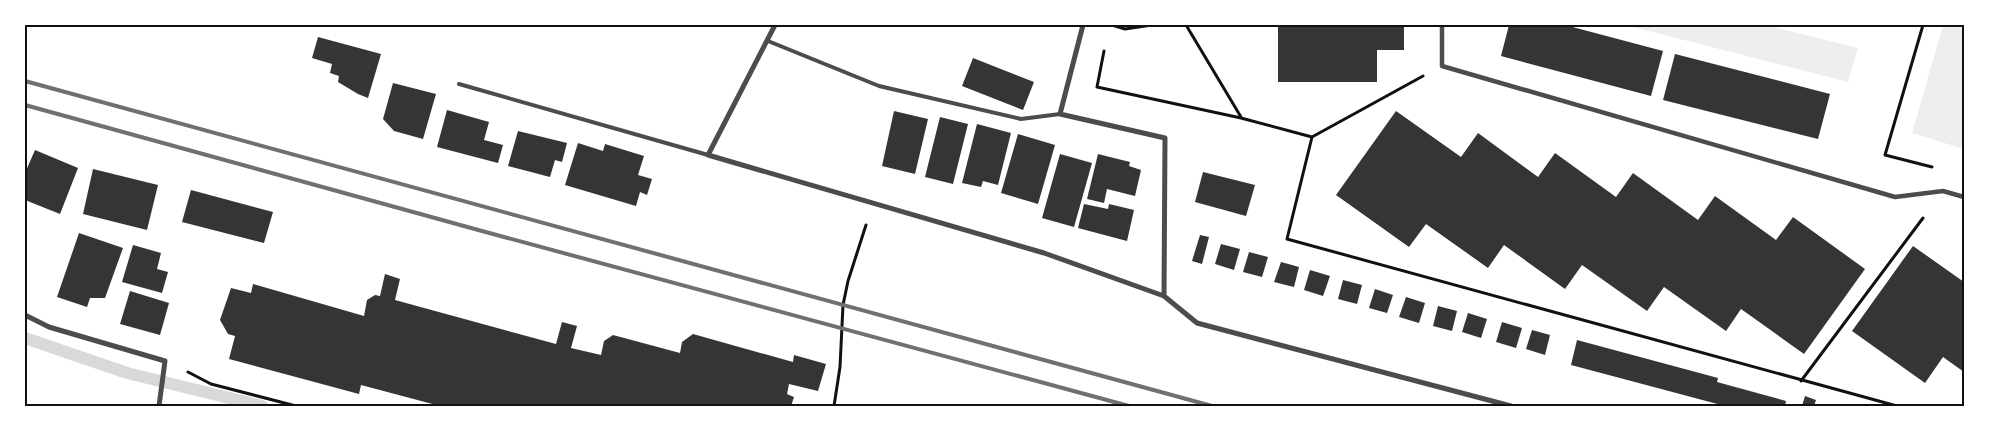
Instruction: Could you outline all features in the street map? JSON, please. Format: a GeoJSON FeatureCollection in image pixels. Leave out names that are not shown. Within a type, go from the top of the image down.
{"type":"FeatureCollection","features":[{"type":"Feature","properties":{"kind":"street"},"geometry":{"type":"LineString","coordinates":[[775,25],[708,155],[1044,253],[1164,296],[1197,323],[1511,406]]}},
{"type":"Feature","properties":{"kind":"street"},"geometry":{"type":"LineString","coordinates":[[1083,25],[1060,114],[1165,138],[1164,296]]}},
{"type":"Feature","properties":{"kind":"street"},"geometry":{"type":"LineString","coordinates":[[1442,25],[1442,66],[1895,197],[1942,191],[1964,198]]}},
{"type":"Feature","properties":{"kind":"street"},"geometry":{"type":"LineString","coordinates":[[25,316],[49,327],[165,361],[160,406]]}},
{"type":"Feature","properties":{"kind":"lane"},"geometry":{"type":"LineString","coordinates":[[768,41],[879,86],[1021,118],[1060,114]]}},
{"type":"Feature","properties":{"kind":"lane"},"geometry":{"type":"LineString","coordinates":[[459,84],[708,155]]}},
{"type":"Feature","properties":{"kind":"path"},"geometry":{"type":"LineString","coordinates":[[1112,25],[1125,27],[1152,25]]}},
{"type":"Feature","properties":{"kind":"path"},"geometry":{"type":"LineString","coordinates":[[1186,25],[1241,118]]}},
{"type":"Feature","properties":{"kind":"path"},"geometry":{"type":"LineString","coordinates":[[1923,25],[1885,155],[1938,168]]}},
{"type":"Feature","properties":{"kind":"path"},"geometry":{"type":"LineString","coordinates":[[1106,43],[1097,88],[1241,118],[1312,137],[1442,66]]}},
{"type":"Feature","properties":{"kind":"path"},"geometry":{"type":"LineString","coordinates":[[1312,137],[1287,239],[1897,406]]}},
{"type":"Feature","properties":{"kind":"path"},"geometry":{"type":"LineString","coordinates":[[1801,381],[1942,191]]}},
{"type":"Feature","properties":{"kind":"path"},"geometry":{"type":"LineString","coordinates":[[834,406],[840,367],[843,305],[848,281],[874,203]]}},
{"type":"Feature","properties":{"kind":"path"},"geometry":{"type":"LineString","coordinates":[[165,361],[211,384],[296,406]]}},
{"type":"Feature","properties":{"kind":"shaded area"},"geometry":{"type":"Polygon","coordinates":[[[1625,25],[1766,25],[1858,48],[1848,82],[1625,25]]]}},
{"type":"Feature","properties":{"kind":"shaded area"},"geometry":{"type":"Polygon","coordinates":[[[1943,25],[1964,25],[1964,149],[1912,133],[1943,25]]]}},
{"type":"Feature","properties":{"kind":"building"},"geometry":{"type":"Polygon","coordinates":[[[1278,25],[1379,25],[1379,27],[1404,27],[1404,50],[1377,50],[1377,82],[1278,82],[1278,25]]]}},
{"type":"Feature","properties":{"kind":"building"},"geometry":{"type":"Polygon","coordinates":[[[1509,25],[1565,25],[1663,51],[1651,96],[1501,56],[1509,25]]]}},
{"type":"Feature","properties":{"kind":"building"},"geometry":{"type":"Polygon","coordinates":[[[318,37],[381,54],[368,98],[338,82],[339,76],[330,73],[332,64],[312,58],[318,37]]]}},
{"type":"Feature","properties":{"kind":"building"},"geometry":{"type":"Polygon","coordinates":[[[1675,54],[1830,94],[1818,139],[1663,100],[1675,54]]]}},
{"type":"Feature","properties":{"kind":"building"},"geometry":{"type":"Polygon","coordinates":[[[973,58],[1034,82],[1023,110],[962,86],[973,58]]]}},
{"type":"Feature","properties":{"kind":"building"},"geometry":{"type":"Polygon","coordinates":[[[393,83],[436,94],[423,139],[394,131],[383,119],[393,83]]]}},
{"type":"Feature","properties":{"kind":"building"},"geometry":{"type":"Polygon","coordinates":[[[447,110],[489,122],[484,140],[503,145],[498,163],[437,147],[447,110]]]}},
{"type":"Feature","properties":{"kind":"building"},"geometry":{"type":"Polygon","coordinates":[[[894,111],[928,119],[915,174],[882,166],[894,111]]]}},
{"type":"Feature","properties":{"kind":"building"},"geometry":{"type":"Polygon","coordinates":[[[1396,111],[1461,157],[1478,133],[1538,177],[1555,153],[1616,197],[1633,173],[1698,220],[1715,196],[1776,240],[1793,217],[1865,269],[1804,354],[1741,309],[1726,331],[1664,287],[1647,311],[1582,265],[1565,289],[1504,245],[1488,268],[1426,224],[1409,247],[1336,195],[1396,111]]]}},
{"type":"Feature","properties":{"kind":"building"},"geometry":{"type":"Polygon","coordinates":[[[940,117],[968,124],[953,184],[925,177],[940,117]]]}},
{"type":"Feature","properties":{"kind":"building"},"geometry":{"type":"Polygon","coordinates":[[[977,124],[1011,133],[998,185],[983,181],[981,187],[962,183],[977,124]]]}},
{"type":"Feature","properties":{"kind":"building"},"geometry":{"type":"Polygon","coordinates":[[[518,131],[567,143],[562,162],[555,160],[550,177],[508,166],[518,131]]]}},
{"type":"Feature","properties":{"kind":"building"},"geometry":{"type":"Polygon","coordinates":[[[1018,134],[1055,145],[1038,204],[1001,193],[1018,134]]]}},
{"type":"Feature","properties":{"kind":"building"},"geometry":{"type":"Polygon","coordinates":[[[578,143],[603,151],[605,144],[644,156],[638,175],[652,179],[647,195],[640,192],[636,206],[565,185],[578,143]]]}},
{"type":"Feature","properties":{"kind":"building"},"geometry":{"type":"Polygon","coordinates":[[[35,150],[78,168],[60,214],[25,200],[25,173],[35,150]]]}},
{"type":"Feature","properties":{"kind":"building"},"geometry":{"type":"Polygon","coordinates":[[[1060,154],[1092,163],[1074,227],[1042,218],[1060,154]]]}},
{"type":"Feature","properties":{"kind":"building"},"geometry":{"type":"Polygon","coordinates":[[[1098,154],[1130,162],[1129,166],[1141,170],[1135,196],[1107,189],[1104,203],[1087,199],[1098,154]]]}},
{"type":"Feature","properties":{"kind":"building"},"geometry":{"type":"Polygon","coordinates":[[[93,169],[158,185],[147,230],[83,214],[93,169]]]}},
{"type":"Feature","properties":{"kind":"building"},"geometry":{"type":"Polygon","coordinates":[[[1203,172],[1255,185],[1246,216],[1195,202],[1203,172]]]}},
{"type":"Feature","properties":{"kind":"building"},"geometry":{"type":"Polygon","coordinates":[[[191,190],[273,212],[264,243],[182,222],[191,190]]]}},
{"type":"Feature","properties":{"kind":"building"},"geometry":{"type":"Polygon","coordinates":[[[1084,204],[1108,209],[1109,204],[1134,210],[1127,241],[1078,228],[1084,204]]]}},
{"type":"Feature","properties":{"kind":"building"},"geometry":{"type":"Polygon","coordinates":[[[79,233],[123,248],[105,298],[90,298],[87,307],[57,297],[79,233]]]}},
{"type":"Feature","properties":{"kind":"building"},"geometry":{"type":"Polygon","coordinates":[[[1200,235],[1209,237],[1202,264],[1192,261],[1200,235]]]}},
{"type":"Feature","properties":{"kind":"building"},"geometry":{"type":"Polygon","coordinates":[[[1221,244],[1240,249],[1234,270],[1215,264],[1221,244]]]}},
{"type":"Feature","properties":{"kind":"building"},"geometry":{"type":"Polygon","coordinates":[[[133,245],[161,253],[157,269],[168,272],[162,293],[122,282],[133,245]]]}},
{"type":"Feature","properties":{"kind":"building"},"geometry":{"type":"Polygon","coordinates":[[[1913,246],[1964,282],[1964,372],[1943,357],[1925,383],[1852,331],[1913,246]]]}},
{"type":"Feature","properties":{"kind":"building"},"geometry":{"type":"Polygon","coordinates":[[[1249,252],[1268,257],[1262,277],[1243,272],[1249,252]]]}},
{"type":"Feature","properties":{"kind":"building"},"geometry":{"type":"Polygon","coordinates":[[[1281,262],[1299,267],[1294,287],[1274,282],[1281,262]]]}},
{"type":"Feature","properties":{"kind":"building"},"geometry":{"type":"Polygon","coordinates":[[[1310,270],[1330,276],[1323,296],[1304,290],[1310,270]]]}},
{"type":"Feature","properties":{"kind":"building"},"geometry":{"type":"Polygon","coordinates":[[[385,274],[400,279],[395,300],[556,344],[562,322],[577,326],[571,348],[601,355],[604,341],[613,335],[680,353],[682,342],[693,334],[793,362],[794,355],[826,364],[818,391],[789,384],[787,394],[794,397],[791,406],[440,406],[361,385],[359,394],[229,359],[235,336],[228,334],[220,320],[231,288],[251,293],[253,284],[364,316],[367,300],[375,295],[380,296],[385,274]]]}},
{"type":"Feature","properties":{"kind":"building"},"geometry":{"type":"Polygon","coordinates":[[[1343,280],[1362,285],[1357,304],[1338,299],[1343,280]]]}},
{"type":"Feature","properties":{"kind":"building"},"geometry":{"type":"Polygon","coordinates":[[[1375,289],[1393,295],[1387,313],[1369,308],[1375,289]]]}},
{"type":"Feature","properties":{"kind":"building"},"geometry":{"type":"Polygon","coordinates":[[[130,291],[169,303],[160,335],[120,324],[130,291]]]}},
{"type":"Feature","properties":{"kind":"building"},"geometry":{"type":"Polygon","coordinates":[[[1406,297],[1425,303],[1419,323],[1399,317],[1406,297]]]}},
{"type":"Feature","properties":{"kind":"building"},"geometry":{"type":"Polygon","coordinates":[[[1438,306],[1457,311],[1452,331],[1433,326],[1438,306]]]}},
{"type":"Feature","properties":{"kind":"building"},"geometry":{"type":"Polygon","coordinates":[[[1468,313],[1487,319],[1481,338],[1462,332],[1468,313]]]}},
{"type":"Feature","properties":{"kind":"building"},"geometry":{"type":"Polygon","coordinates":[[[1502,322],[1522,328],[1516,348],[1496,342],[1502,322]]]}},
{"type":"Feature","properties":{"kind":"building"},"geometry":{"type":"Polygon","coordinates":[[[1532,330],[1550,335],[1545,355],[1526,349],[1532,330]]]}},
{"type":"Feature","properties":{"kind":"building"},"geometry":{"type":"Polygon","coordinates":[[[1577,340],[1718,378],[1717,382],[1786,401],[1785,406],[1725,406],[1571,365],[1577,340]]]}},
{"type":"Feature","properties":{"kind":"building"},"geometry":{"type":"Polygon","coordinates":[[[1805,396],[1816,400],[1814,406],[1802,406],[1805,396]]]}},
{"type":"Feature","properties":{"kind":"waterway"},"geometry":{"type":"LineString","coordinates":[[25,338],[127,373],[262,406]]}},
{"type":"Feature","properties":{"kind":"railway"},"geometry":{"type":"LineString","coordinates":[[25,81],[1212,406]]}},
{"type":"Feature","properties":{"kind":"railway"},"geometry":{"type":"LineString","coordinates":[[25,105],[1129,406]]}}]}
